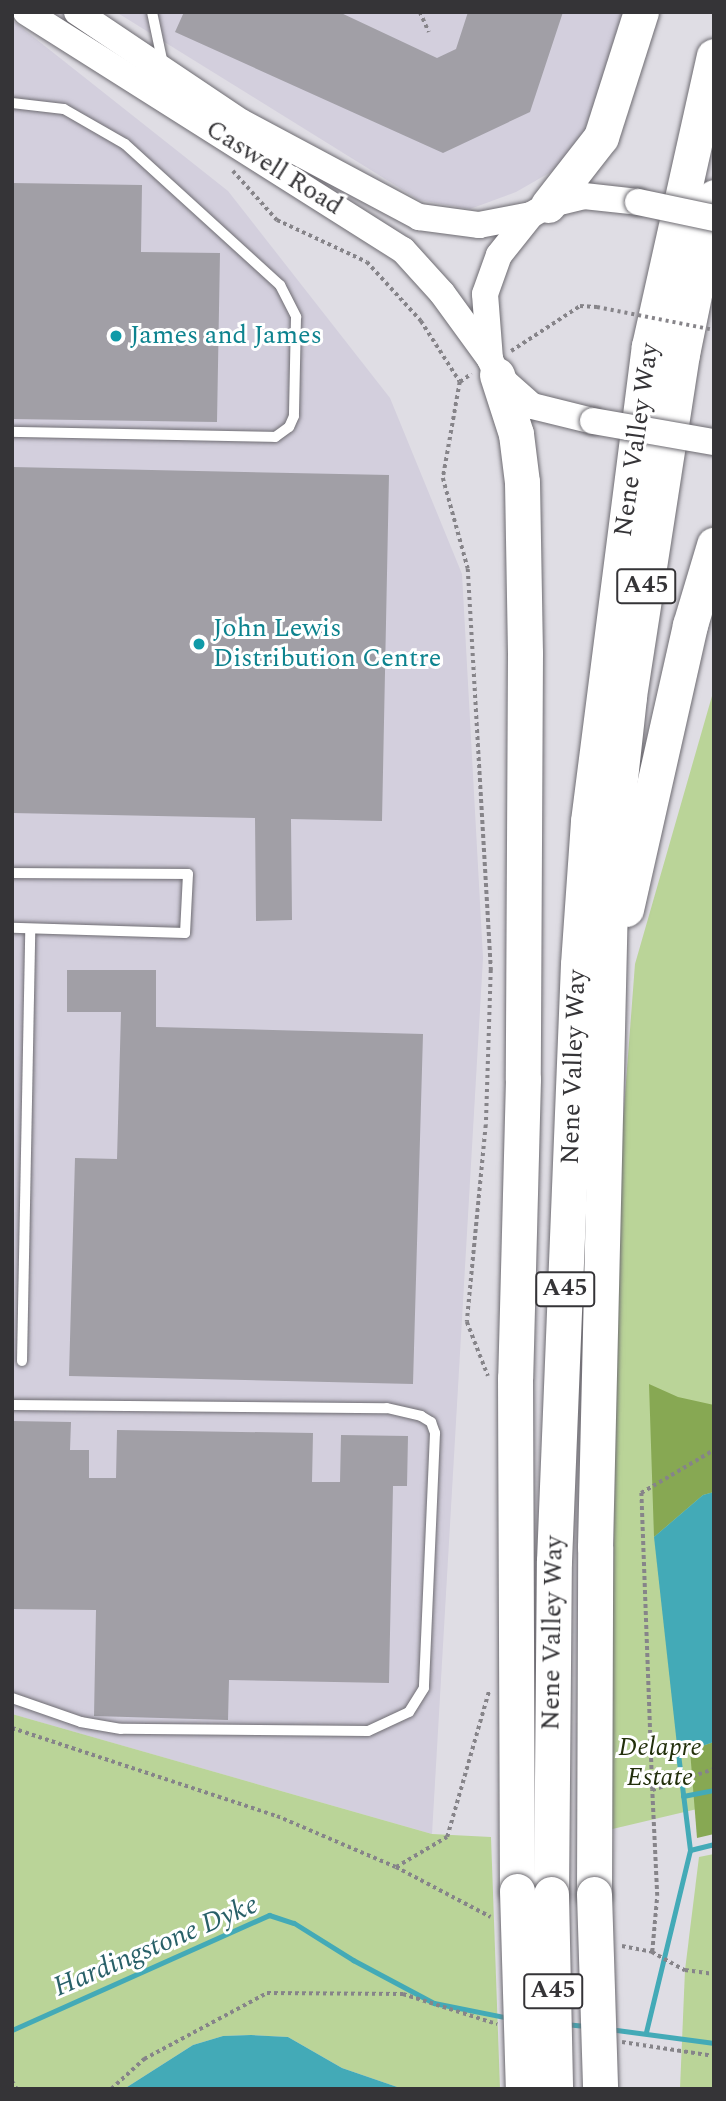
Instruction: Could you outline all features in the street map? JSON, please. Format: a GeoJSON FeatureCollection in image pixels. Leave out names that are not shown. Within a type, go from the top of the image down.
{"type":"FeatureCollection","features":[{"type":"Feature","properties":{"kind":"highway"},"geometry":{"type":"LineString","coordinates":[[539,210],[601,137],[641,12]]}},
{"type":"Feature","properties":{"kind":"highway","name":"Nene Valley Way"},"geometry":{"type":"LineString","coordinates":[[555,2089],[551,1894],[554,1561],[578,964],[602,685],[649,346],[714,56]]}},
{"type":"Feature","properties":{"kind":"highway","name":"Nene Valley Way"},"geometry":{"type":"LineString","coordinates":[[600,2089],[594,1894],[595,1534],[611,860],[629,696],[682,354],[714,197]]}},
{"type":"Feature","properties":{"kind":"highway"},"geometry":{"type":"LineString","coordinates":[[492,365],[516,434],[522,482],[525,653],[516,1558],[517,1891],[523,2089]]}},
{"type":"Feature","properties":{"kind":"highway"},"geometry":{"type":"LineString","coordinates":[[610,979],[690,625],[714,545]]}},
{"type":"Feature","properties":{"kind":"highway"},"geometry":{"type":"LineString","coordinates":[[516,1558],[563,902],[574,798],[602,685]]}},
{"type":"Feature","properties":{"kind":"street","name":"Caswell Road"},"geometry":{"type":"LineString","coordinates":[[26,12],[403,250],[442,293],[492,365],[532,406],[593,421],[713,442]]}},
{"type":"Feature","properties":{"kind":"street","name":"Caswell Road"},"geometry":{"type":"LineString","coordinates":[[77,12],[241,122],[419,217],[479,225],[584,196],[638,202],[714,218]]}},
{"type":"Feature","properties":{"kind":"street"},"geometry":{"type":"LineString","coordinates":[[492,365],[485,294],[499,255],[539,210]]}},
{"type":"Feature","properties":{"kind":"lane"},"geometry":{"type":"LineString","coordinates":[[152,12],[164,69]]}},
{"type":"Feature","properties":{"kind":"lane"},"geometry":{"type":"LineString","coordinates":[[12,103],[64,109],[125,144],[280,285],[296,317],[294,416],[289,427],[275,437],[12,432]]}},
{"type":"Feature","properties":{"kind":"lane"},"geometry":{"type":"LineString","coordinates":[[12,873],[188,874],[185,933],[12,928]]}},
{"type":"Feature","properties":{"kind":"lane"},"geometry":{"type":"LineString","coordinates":[[22,1361],[30,929]]}},
{"type":"Feature","properties":{"kind":"lane"},"geometry":{"type":"LineString","coordinates":[[12,1405],[387,1408],[421,1416],[431,1422],[435,1433],[424,1688],[409,1712],[368,1731],[121,1729],[81,1722],[12,1698]]}},
{"type":"Feature","properties":{"kind":"path"},"geometry":{"type":"LineString","coordinates":[[420,12],[429,32]]}},
{"type":"Feature","properties":{"kind":"path"},"geometry":{"type":"LineString","coordinates":[[225,165],[277,220],[367,262],[421,321],[460,382],[443,478],[468,569],[491,970],[486,1125],[467,1322],[490,1379]]}},
{"type":"Feature","properties":{"kind":"path"},"geometry":{"type":"LineString","coordinates":[[460,382],[492,365],[580,306],[714,330]]}},
{"type":"Feature","properties":{"kind":"path"},"geometry":{"type":"LineString","coordinates":[[652,1790],[641,1493],[714,1450]]}},
{"type":"Feature","properties":{"kind":"path"},"geometry":{"type":"LineString","coordinates":[[705,1457],[714,1457]]}},
{"type":"Feature","properties":{"kind":"path"},"geometry":{"type":"LineString","coordinates":[[12,1728],[276,1816],[396,1867],[447,1838],[491,1688],[493,1702]]}},
{"type":"Feature","properties":{"kind":"path"},"geometry":{"type":"LineString","coordinates":[[652,1952],[685,1970],[714,1974]]}},
{"type":"Feature","properties":{"kind":"path"},"geometry":{"type":"LineString","coordinates":[[111,2089],[144,2059],[267,1993],[403,1994],[510,2026]]}},
{"type":"Feature","properties":{"kind":"path"},"geometry":{"type":"LineString","coordinates":[[618,2042],[714,2056]]}},
{"type":"Feature","properties":{"kind":"path"},"geometry":{"type":"LineString","coordinates":[[12,2081],[17,2089]]}},
{"type":"Feature","properties":{"kind":"shaded area"},"geometry":{"type":"Polygon","coordinates":[[[116,12],[628,12],[608,92],[570,161],[516,192],[470,209],[419,200],[116,12]]]}},
{"type":"Feature","properties":{"kind":"shaded area"},"geometry":{"type":"Polygon","coordinates":[[[12,20],[228,191],[390,398],[462,574],[483,958],[432,1834],[12,1714],[12,20]]]}},
{"type":"Feature","properties":{"kind":"green space","name":"Delapre Estate"},"geometry":{"type":"Polygon","coordinates":[[[714,689],[714,1805],[604,1831],[612,1662],[619,1174],[635,964],[714,689]]]}},
{"type":"Feature","properties":{"kind":"green space"},"geometry":{"type":"Polygon","coordinates":[[[649,1384],[678,1397],[714,1405],[714,1492],[703,1495],[654,1537],[649,1384]]]}},
{"type":"Feature","properties":{"kind":"green space"},"geometry":{"type":"Polygon","coordinates":[[[12,1714],[432,1834],[491,1837],[500,2089],[400,2088],[342,2068],[288,2037],[251,2035],[223,2036],[193,2045],[124,2089],[12,2089],[12,1714]]]}},
{"type":"Feature","properties":{"kind":"green space"},"geometry":{"type":"Polygon","coordinates":[[[714,1742],[714,1834],[697,1838],[690,1750],[714,1742]]]}},
{"type":"Feature","properties":{"kind":"green space"},"geometry":{"type":"Polygon","coordinates":[[[714,1854],[714,2089],[680,2089],[685,1970],[699,1857],[714,1854]]]}},
{"type":"Feature","properties":{"kind":"water"},"geometry":{"type":"Polygon","coordinates":[[[714,1492],[714,1742],[678,1754],[654,1537],[703,1495],[714,1492]]]}},
{"type":"Feature","properties":{"kind":"water"},"geometry":{"type":"Polygon","coordinates":[[[223,2036],[288,2037],[342,2068],[403,2089],[124,2089],[193,2045],[223,2036]]]}},
{"type":"Feature","properties":{"kind":"building"},"geometry":{"type":"Polygon","coordinates":[[[184,12],[339,12],[437,58],[456,49],[468,12],[563,12],[530,112],[443,153],[175,32],[184,12]]]}},
{"type":"Feature","properties":{"kind":"building","name":"James and James"},"geometry":{"type":"Polygon","coordinates":[[[12,183],[142,185],[141,252],[220,253],[217,422],[12,419],[12,183]]]}},
{"type":"Feature","properties":{"kind":"building","name":"John Lewis Distribution Centre"},"geometry":{"type":"Polygon","coordinates":[[[12,467],[389,475],[382,821],[291,819],[292,920],[256,921],[255,818],[12,813],[12,467]]]}},
{"type":"Feature","properties":{"kind":"building"},"geometry":{"type":"Polygon","coordinates":[[[67,970],[156,970],[156,1027],[423,1034],[413,1384],[69,1376],[75,1158],[117,1159],[121,1012],[67,1012],[67,970]]]}},
{"type":"Feature","properties":{"kind":"building"},"geometry":{"type":"Polygon","coordinates":[[[12,1421],[71,1422],[70,1450],[89,1450],[89,1478],[116,1478],[117,1430],[313,1433],[312,1482],[340,1482],[341,1435],[408,1436],[407,1486],[393,1486],[389,1683],[229,1680],[228,1720],[94,1716],[96,1610],[12,1609],[12,1421]]]}},
{"type":"Feature","properties":{"kind":"waterway"},"geometry":{"type":"LineString","coordinates":[[646,2032],[690,1850],[678,1754]]}},
{"type":"Feature","properties":{"kind":"waterway"},"geometry":{"type":"LineString","coordinates":[[683,1796],[714,1790]]}},
{"type":"Feature","properties":{"kind":"waterway"},"geometry":{"type":"LineString","coordinates":[[690,1850],[714,1844]]}},
{"type":"Feature","properties":{"kind":"waterway","name":"Hardingstone Dyke"},"geometry":{"type":"LineString","coordinates":[[12,2030],[269,1915],[294,1923],[353,1960],[434,2003],[509,2018]]}},
{"type":"Feature","properties":{"kind":"waterway","name":"Hardingstone Dyke"},"geometry":{"type":"LineString","coordinates":[[564,2024],[586,2026]]}},
{"type":"Feature","properties":{"kind":"waterway","name":"Hardingstone Dyke"},"geometry":{"type":"LineString","coordinates":[[609,2029],[714,2043]]}},
{"type":"Feature","properties":{"kind":"place","name":"James and James"},"geometry":{"type":"Point","coordinates":[116,336]}},
{"type":"Feature","properties":{"kind":"place","name":"John Lewis Distribution Centre"},"geometry":{"type":"Point","coordinates":[199,644]}}]}
